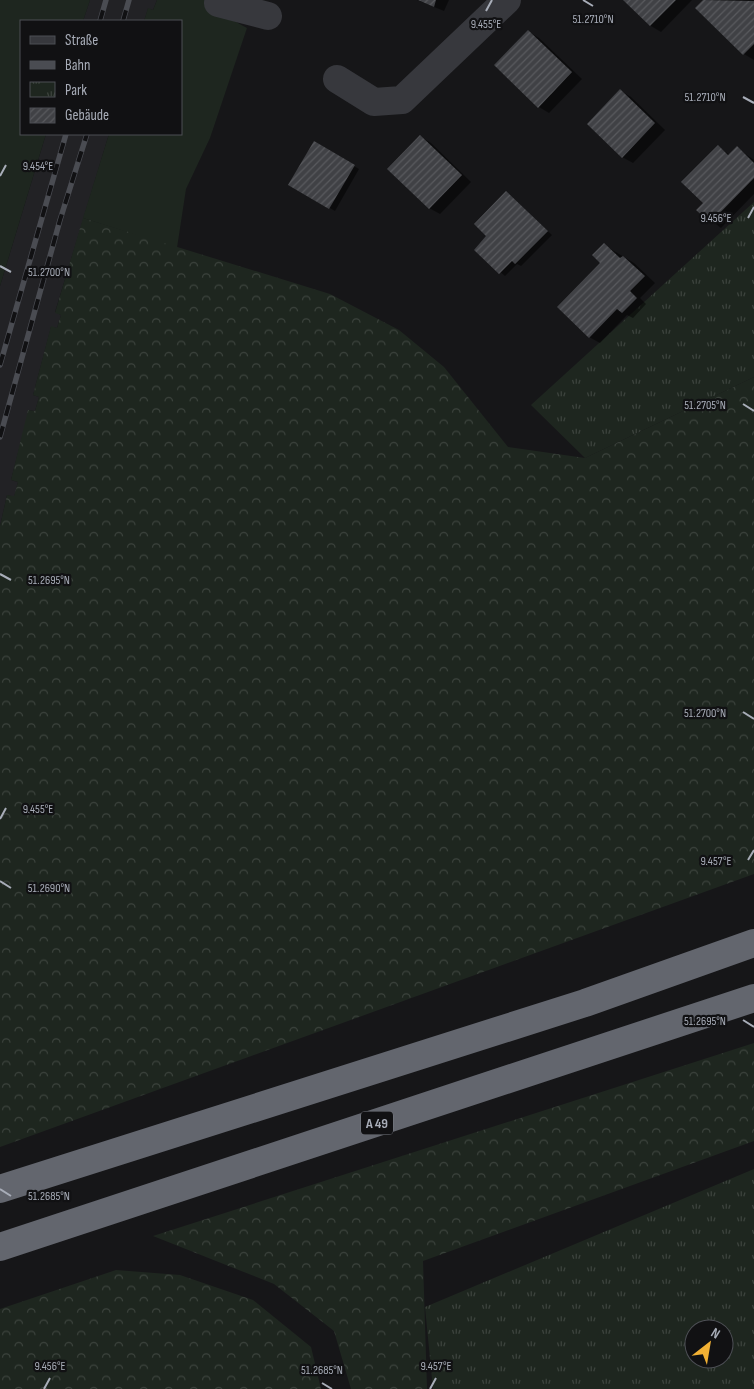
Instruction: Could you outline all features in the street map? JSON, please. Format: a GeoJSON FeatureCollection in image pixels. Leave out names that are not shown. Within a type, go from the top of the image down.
{"type":"FeatureCollection","features":[{"type":"Feature","properties":{"kind":"highway"},"geometry":{"type":"LineString","coordinates":[[0,1189],[585,1003],[754,943]]}},
{"type":"Feature","properties":{"kind":"highway","name":"A 49"},"geometry":{"type":"LineString","coordinates":[[0,1248],[754,998]]}},
{"type":"Feature","properties":{"kind":"street"},"geometry":{"type":"LineString","coordinates":[[337,79],[374,102],[402,100],[507,0]]}},
{"type":"Feature","properties":{"kind":"street"},"geometry":{"type":"LineString","coordinates":[[218,3],[268,16]]}},
{"type":"Feature","properties":{"kind":"shaded area"},"geometry":{"type":"Polygon","coordinates":[[[90,0],[157,0],[153,10],[148,9],[144,20],[83,20],[90,0]]]}},
{"type":"Feature","properties":{"kind":"shaded area"},"geometry":{"type":"Polygon","coordinates":[[[46,135],[109,135],[55,312],[61,315],[57,328],[51,327],[33,395],[39,397],[35,411],[29,410],[11,480],[18,482],[14,497],[7,495],[0,526],[0,286],[46,135]]]}},
{"type":"Feature","properties":{"kind":"green space"},"geometry":{"type":"Polygon","coordinates":[[[0,0],[90,0],[83,20],[20,20],[20,135],[46,135],[0,286],[0,0]]]}},
{"type":"Feature","properties":{"kind":"green space"},"geometry":{"type":"Polygon","coordinates":[[[157,0],[219,0],[216,11],[247,28],[210,138],[186,189],[177,248],[83,218],[109,135],[182,135],[182,20],[144,20],[148,8],[153,10],[157,0]]]}},
{"type":"Feature","properties":{"kind":"green space"},"geometry":{"type":"Polygon","coordinates":[[[754,202],[754,377],[585,458],[531,405],[754,202]]]}},
{"type":"Feature","properties":{"kind":"green space"},"geometry":{"type":"Polygon","coordinates":[[[83,218],[330,294],[399,330],[444,367],[508,447],[585,458],[754,377],[754,874],[0,1147],[0,526],[7,495],[14,496],[18,482],[11,480],[28,410],[35,411],[39,397],[33,395],[51,326],[57,328],[61,315],[55,313],[83,218]]]}},
{"type":"Feature","properties":{"kind":"green space"},"geometry":{"type":"Polygon","coordinates":[[[754,1043],[754,1141],[423,1261],[427,1389],[351,1389],[334,1331],[274,1284],[153,1236],[754,1043]]]}},
{"type":"Feature","properties":{"kind":"green space"},"geometry":{"type":"Polygon","coordinates":[[[754,1169],[754,1389],[433,1389],[425,1307],[754,1169]]]}},
{"type":"Feature","properties":{"kind":"green space"},"geometry":{"type":"Polygon","coordinates":[[[116,1270],[180,1275],[253,1300],[311,1347],[321,1389],[0,1389],[0,1309],[116,1270]]]}},
{"type":"Feature","properties":{"kind":"building"},"geometry":{"type":"Polygon","coordinates":[[[418,0],[436,0],[434,7],[418,0]]]}},
{"type":"Feature","properties":{"kind":"building"},"geometry":{"type":"Polygon","coordinates":[[[623,0],[676,0],[650,26],[623,0]]]}},
{"type":"Feature","properties":{"kind":"building"},"geometry":{"type":"Polygon","coordinates":[[[703,0],[754,1],[754,44],[743,55],[695,8],[703,0]]]}},
{"type":"Feature","properties":{"kind":"building"},"geometry":{"type":"Polygon","coordinates":[[[528,30],[572,72],[538,108],[494,65],[528,30]]]}},
{"type":"Feature","properties":{"kind":"building"},"geometry":{"type":"Polygon","coordinates":[[[620,89],[655,123],[622,158],[587,124],[620,89]]]}},
{"type":"Feature","properties":{"kind":"building"},"geometry":{"type":"Polygon","coordinates":[[[420,135],[462,175],[429,209],[387,169],[420,135]]]}},
{"type":"Feature","properties":{"kind":"building"},"geometry":{"type":"Polygon","coordinates":[[[314,141],[355,165],[329,209],[288,185],[314,141]]]}},
{"type":"Feature","properties":{"kind":"building"},"geometry":{"type":"Polygon","coordinates":[[[718,145],[728,155],[737,146],[754,163],[754,178],[710,223],[696,210],[703,203],[681,182],[718,145]]]}},
{"type":"Feature","properties":{"kind":"building"},"geometry":{"type":"Polygon","coordinates":[[[506,191],[548,231],[515,264],[512,261],[499,274],[474,250],[486,236],[474,224],[506,191]]]}},
{"type":"Feature","properties":{"kind":"building"},"geometry":{"type":"Polygon","coordinates":[[[604,243],[620,258],[623,256],[645,276],[630,291],[637,298],[622,313],[617,309],[589,338],[557,307],[600,263],[592,255],[604,243]]]}},
{"type":"Feature","properties":{"kind":"railway"},"geometry":{"type":"LineString","coordinates":[[100,20],[106,0]]}},
{"type":"Feature","properties":{"kind":"railway"},"geometry":{"type":"LineString","coordinates":[[123,20],[129,0]]}},
{"type":"Feature","properties":{"kind":"railway"},"geometry":{"type":"LineString","coordinates":[[0,365],[66,135]]}},
{"type":"Feature","properties":{"kind":"railway"},"geometry":{"type":"LineString","coordinates":[[0,437],[60,220],[87,135]]}}]}
